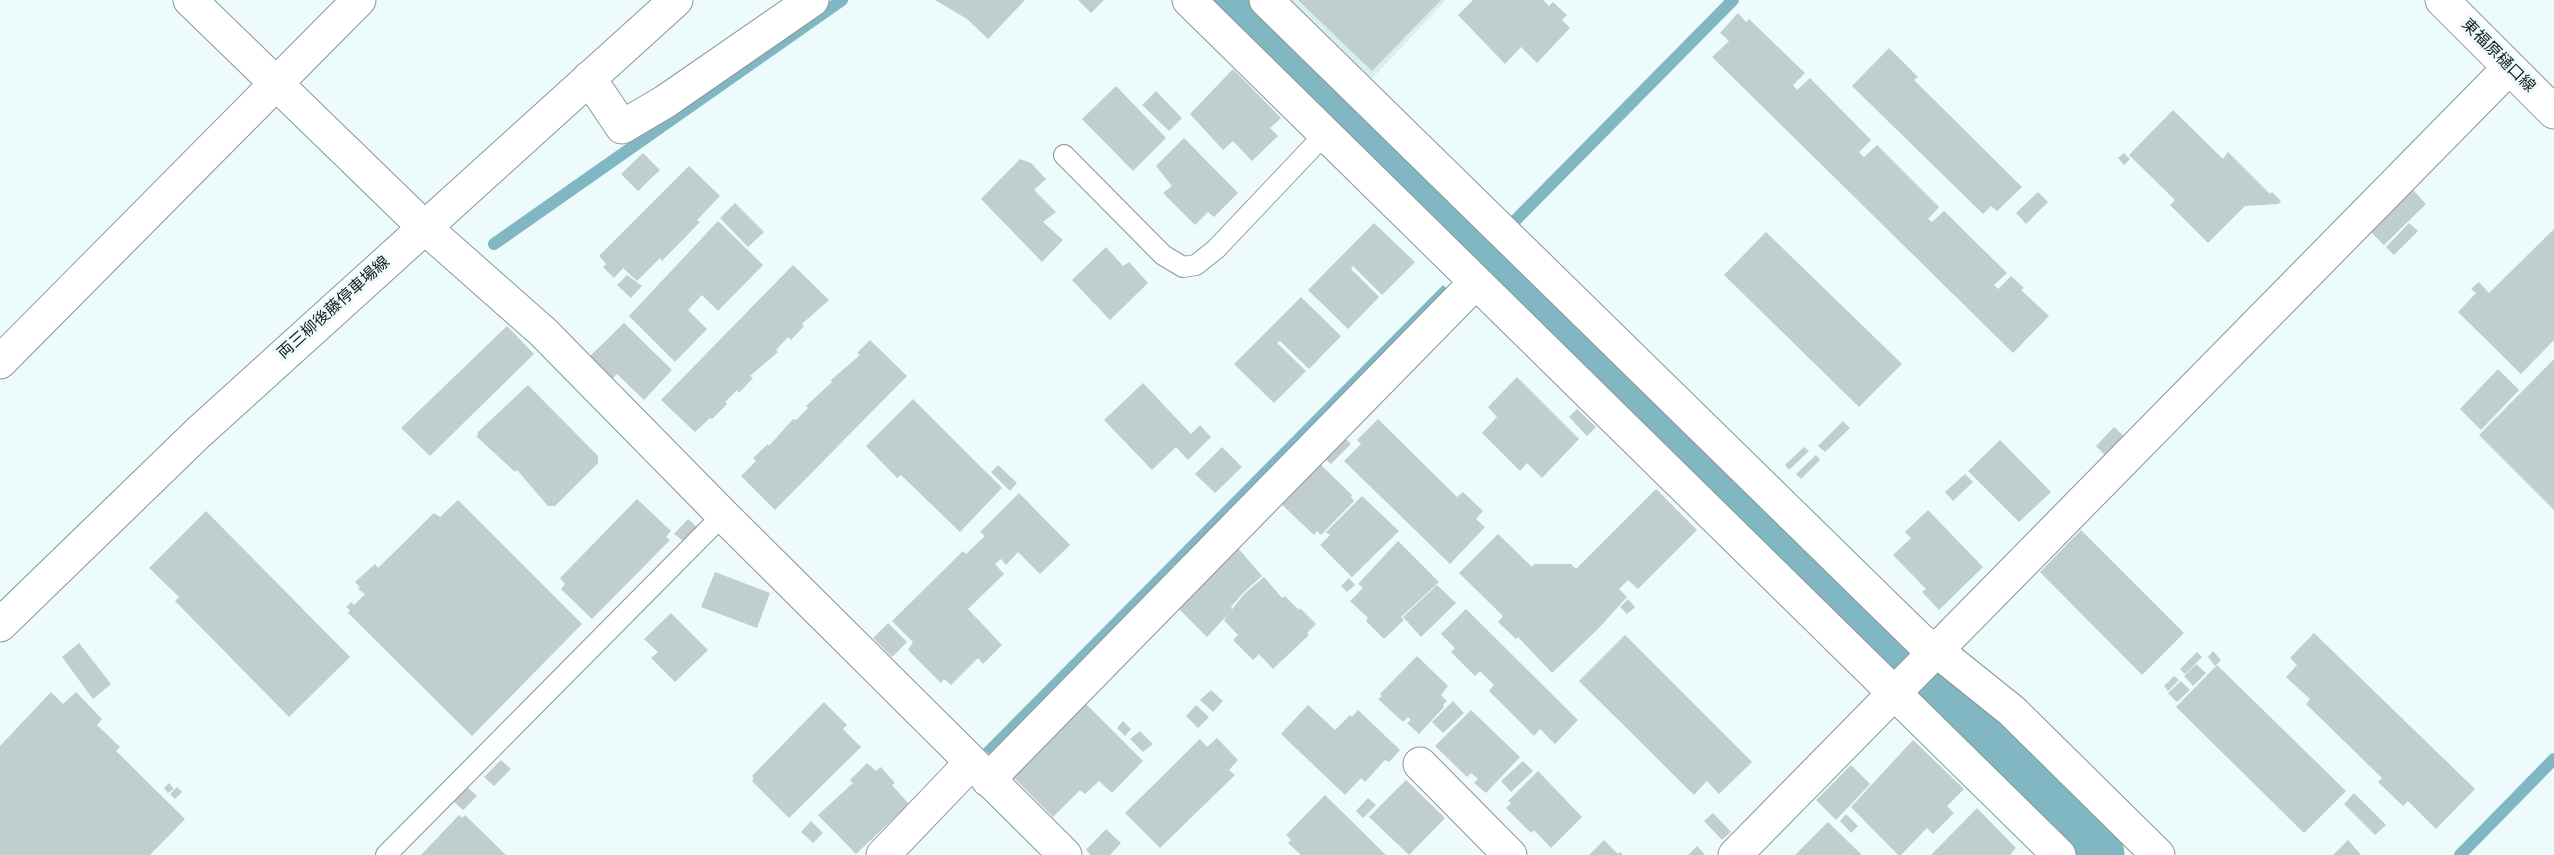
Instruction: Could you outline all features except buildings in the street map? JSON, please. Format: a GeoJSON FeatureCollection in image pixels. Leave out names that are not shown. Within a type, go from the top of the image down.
{"type":"FeatureCollection","features":[{"type":"Feature","properties":{"kind":"street"},"geometry":{"type":"LineString","coordinates":[[189,0],[423,226],[543,332],[979,772],[1065,855]]}},
{"type":"Feature","properties":{"kind":"street"},"geometry":{"type":"LineString","coordinates":[[0,362],[359,0]]}},
{"type":"Feature","properties":{"kind":"street","name":"両三柳後藤停車場線"},"geometry":{"type":"LineString","coordinates":[[0,625],[198,433],[423,226],[676,0]]}},
{"type":"Feature","properties":{"kind":"street"},"geometry":{"type":"LineString","coordinates":[[589,78],[622,127],[666,101],[812,0]]}},
{"type":"Feature","properties":{"kind":"street"},"geometry":{"type":"LineString","coordinates":[[1189,0],[1475,283],[1897,690],[2059,855]]}},
{"type":"Feature","properties":{"kind":"street"},"geometry":{"type":"LineString","coordinates":[[1266,0],[1932,654],[2012,711],[2158,855]]}},
{"type":"Feature","properties":{"kind":"street","name":"東福原樋口線"},"geometry":{"type":"LineString","coordinates":[[2442,0],[2554,112]]}},
{"type":"Feature","properties":{"kind":"street"},"geometry":{"type":"LineString","coordinates":[[1741,853],[1932,654],[2509,68]]}},
{"type":"Feature","properties":{"kind":"street"},"geometry":{"type":"LineString","coordinates":[[883,855],[979,772],[1475,283]]}},
{"type":"Feature","properties":{"kind":"street"},"geometry":{"type":"LineString","coordinates":[[1420,764],[1510,855]]}},
{"type":"Feature","properties":{"kind":"lane"},"geometry":{"type":"LineString","coordinates":[[1064,155],[1163,255],[1183,267],[1196,265],[1216,249],[1325,134]]}},
{"type":"Feature","properties":{"kind":"lane"},"geometry":{"type":"LineString","coordinates":[[386,855],[723,515]]}},
{"type":"Feature","properties":{"kind":"shaded area"},"geometry":{"type":"Polygon","coordinates":[[[1285,0],[1446,0],[1369,82],[1285,0]]]}},
{"type":"Feature","properties":{"kind":"water"},"geometry":{"type":"Polygon","coordinates":[[[1443,285],[1447,289],[989,754],[983,749],[1443,285]]]}},
{"type":"Feature","properties":{"kind":"waterway"},"geometry":{"type":"LineString","coordinates":[[494,244],[842,0]]}},
{"type":"Feature","properties":{"kind":"waterway"},"geometry":{"type":"LineString","coordinates":[[1227,0],[2090,855]]}},
{"type":"Feature","properties":{"kind":"waterway"},"geometry":{"type":"LineString","coordinates":[[1483,253],[1733,0]]}},
{"type":"Feature","properties":{"kind":"waterway"},"geometry":{"type":"LineString","coordinates":[[2460,855],[2554,759]]}}]}
